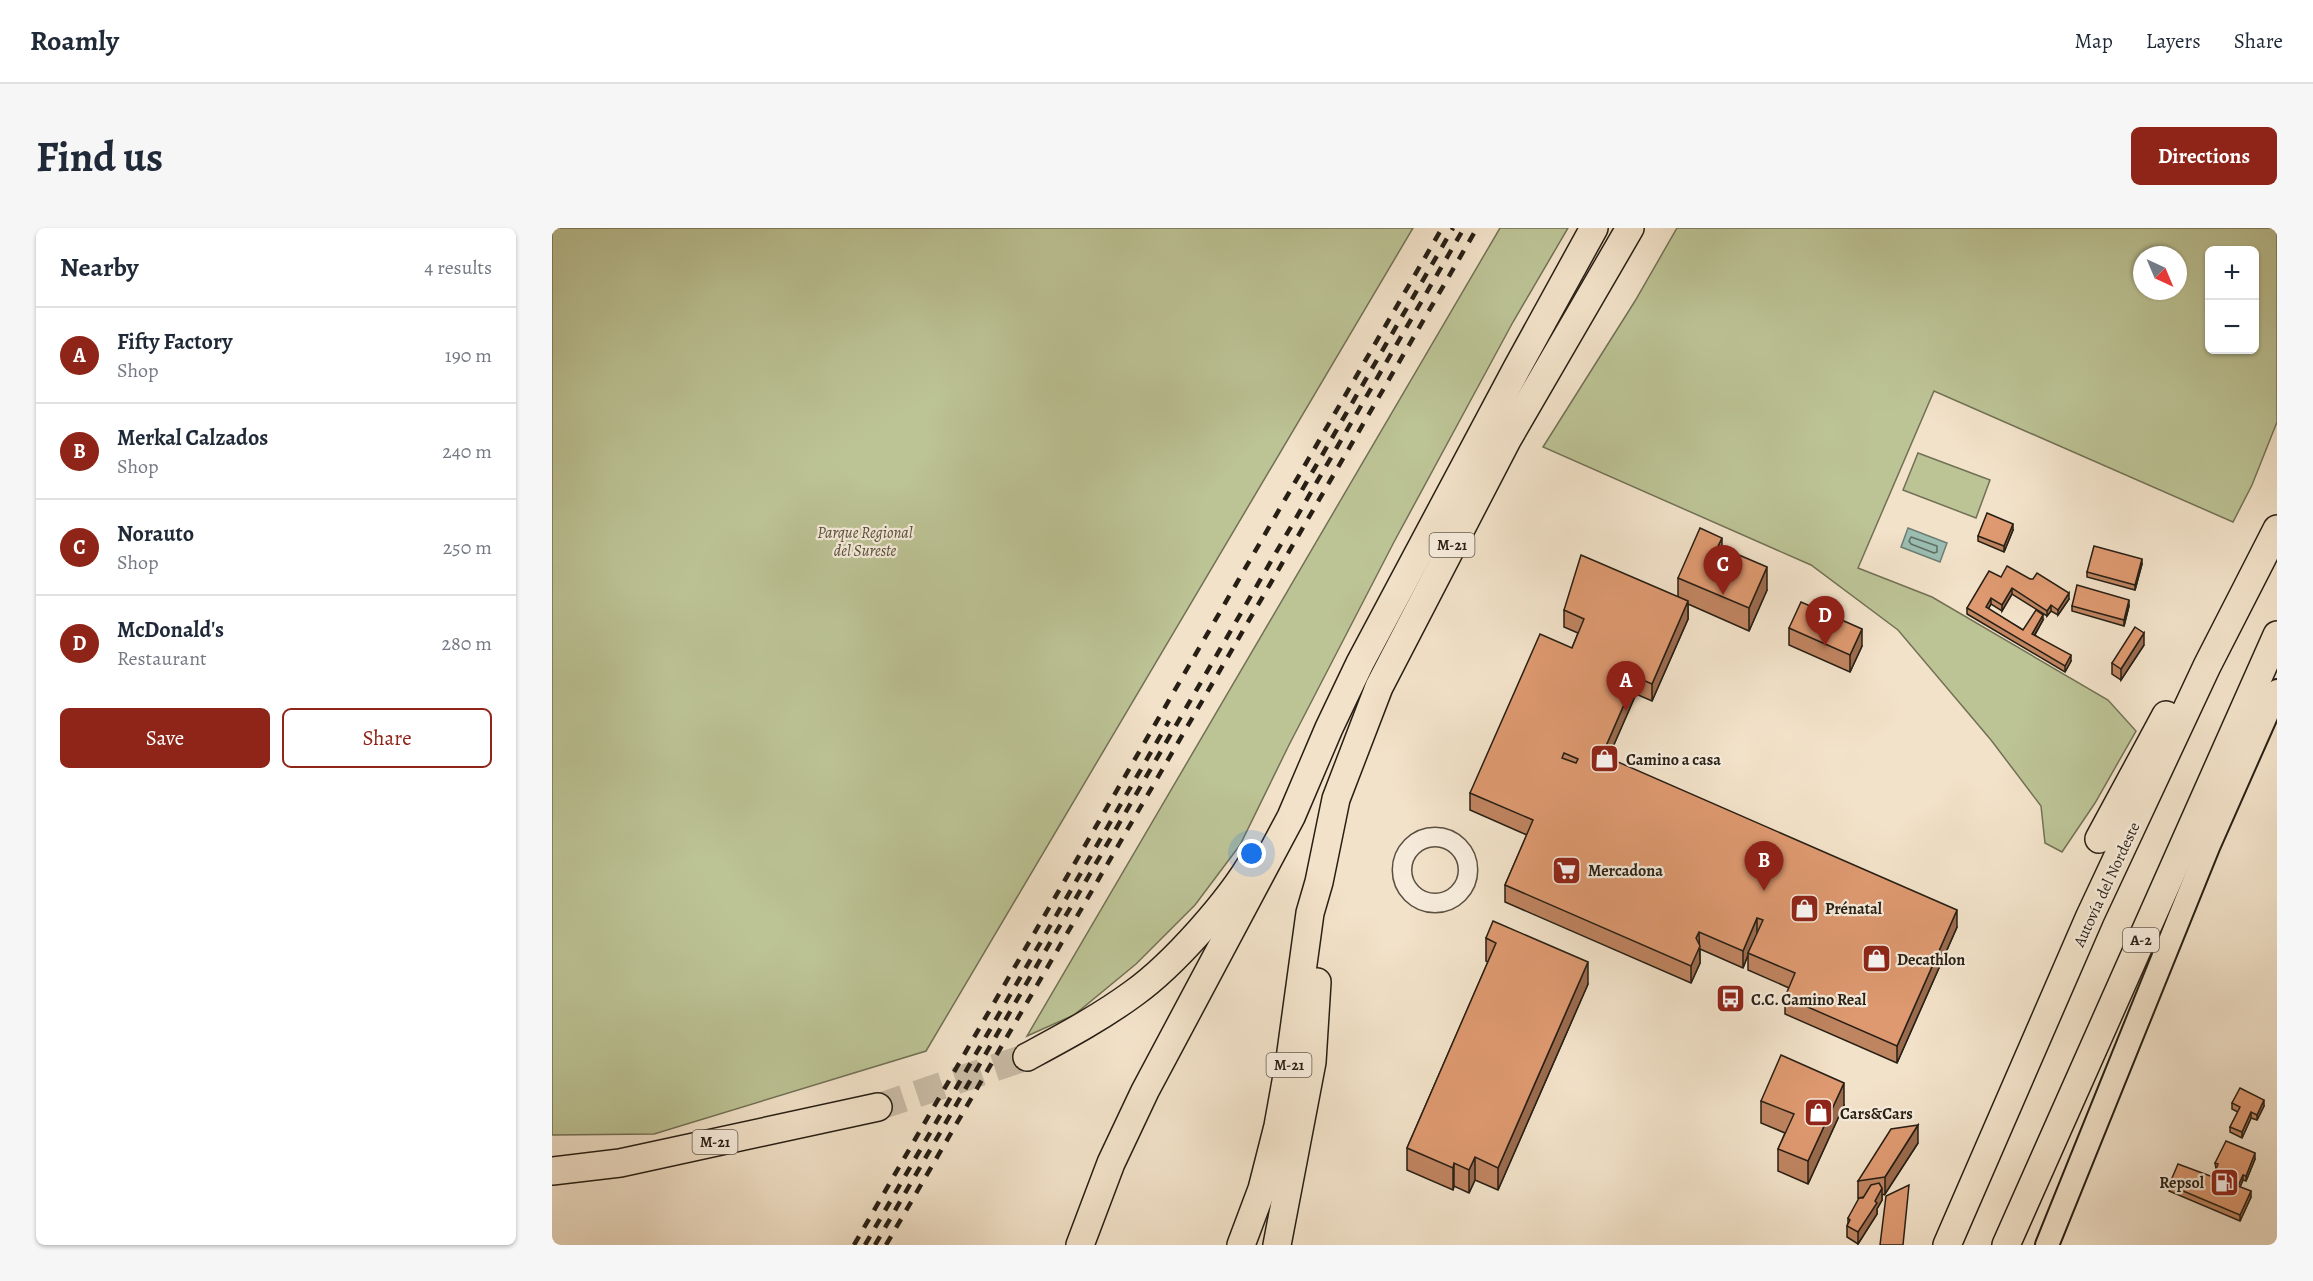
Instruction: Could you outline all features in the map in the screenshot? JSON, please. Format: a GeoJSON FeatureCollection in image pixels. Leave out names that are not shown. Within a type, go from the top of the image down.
{"type":"FeatureCollection","features":[{"type":"Feature","properties":{"kind":"highway","name":"M-21"},"geometry":{"type":"LineString","coordinates":[[1027,1057],[1080,1029],[1136,992],[1178,954],[1204,925],[1250,865],[1329,728],[1372,641],[1594,228]]}},
{"type":"Feature","properties":{"kind":"highway","name":"M-21"},"geometry":{"type":"LineString","coordinates":[[1241,1245],[1262,1189],[1278,1126],[1290,1059],[1310,913],[1319,882],[1336,800],[1379,687],[1507,440],[1630,228]]}},
{"type":"Feature","properties":{"kind":"highway","name":"Autovía del Nordeste"},"geometry":{"type":"LineString","coordinates":[[1947,1245],[2090,916],[2206,666],[2277,529]]}},
{"type":"Feature","properties":{"kind":"highway","name":"A-2"},"geometry":{"type":"LineString","coordinates":[[2006,1245],[2277,635]]}},
{"type":"Feature","properties":{"kind":"highway"},"geometry":{"type":"LineString","coordinates":[[2099,839],[2172,705],[2206,666]]}},
{"type":"Feature","properties":{"kind":"highway","name":"M-21"},"geometry":{"type":"LineString","coordinates":[[1080,1245],[1111,1163],[1145,1091],[1292,817],[1329,728]]}},
{"type":"Feature","properties":{"kind":"highway"},"geometry":{"type":"LineString","coordinates":[[1277,1245],[1312,1062],[1321,916],[1319,882]]}},
{"type":"Feature","properties":{"kind":"highway","name":"M-21"},"geometry":{"type":"LineString","coordinates":[[552,1171],[620,1163],[878,1107]]}},
{"type":"Feature","properties":{"kind":"main road"},"geometry":{"type":"LineString","coordinates":[[2047,1245],[2208,847],[2277,691]]}},
{"type":"Feature","properties":{"kind":"green space","name":"Parque Regional del Sureste"},"geometry":{"type":"Polygon","coordinates":[[[552,228],[1413,228],[926,1051],[654,1134],[552,1135],[552,228]]]}},
{"type":"Feature","properties":{"kind":"green space"},"geometry":{"type":"Polygon","coordinates":[[[1500,228],[1568,228],[1513,322],[1394,542],[1240,845],[1195,905],[1136,964],[1074,1015],[1027,1036],[1500,228]]]}},
{"type":"Feature","properties":{"kind":"green space"},"geometry":{"type":"Polygon","coordinates":[[[1677,228],[2277,228],[2277,422],[2252,485],[2233,522],[1934,391],[1858,568],[1932,597],[2108,700],[2136,731],[2095,803],[2062,852],[2045,843],[2041,806],[1991,740],[1898,630],[1811,565],[1543,447],[1635,301],[1677,228]]]}},
{"type":"Feature","properties":{"kind":"green space"},"geometry":{"type":"Polygon","coordinates":[[[1918,453],[1990,480],[1976,518],[1903,490],[1918,453]]]}},
{"type":"Feature","properties":{"kind":"water"},"geometry":{"type":"Polygon","coordinates":[[[1908,528],[1947,543],[1940,562],[1901,547],[1908,528]]]}},
{"type":"Feature","properties":{"kind":"building"},"geometry":{"type":"Polygon","coordinates":[[[1987,513],[2013,524],[2004,546],[1978,536],[1987,513]]]}},
{"type":"Feature","properties":{"kind":"building"},"geometry":{"type":"Polygon","coordinates":[[[1700,528],[1722,538],[1718,546],[1767,567],[1749,608],[1678,578],[1700,528]]]}},
{"type":"Feature","properties":{"kind":"building"},"geometry":{"type":"Polygon","coordinates":[[[2094,546],[2142,559],[2135,585],[2087,572],[2094,546]]]}},
{"type":"Feature","properties":{"kind":"building"},"geometry":{"type":"Polygon","coordinates":[[[1581,555],[1688,601],[1652,684],[1636,677],[1602,755],[1957,910],[1897,1046],[1785,997],[1795,973],[1748,953],[1763,920],[1757,918],[1743,951],[1699,932],[1696,938],[1700,946],[1691,966],[1505,885],[1533,820],[1470,793],[1540,634],[1572,648],[1584,619],[1564,610],[1581,555]],[[1564,753],[1562,758],[1576,763],[1578,759],[1564,753]]]}},
{"type":"Feature","properties":{"kind":"building"},"geometry":{"type":"Polygon","coordinates":[[[2007,566],[2030,579],[2033,579],[2037,573],[2069,593],[2058,610],[2051,605],[2047,611],[2012,588],[2002,605],[1991,598],[1986,607],[2023,630],[2036,610],[2043,615],[2032,634],[2071,655],[2065,666],[1967,608],[1989,571],[2001,577],[2007,566]]]}},
{"type":"Feature","properties":{"kind":"building"},"geometry":{"type":"Polygon","coordinates":[[[2077,585],[2129,600],[2124,620],[2072,606],[2077,585]]]}},
{"type":"Feature","properties":{"kind":"building"},"geometry":{"type":"Polygon","coordinates":[[[1801,602],[1862,629],[1850,655],[1789,628],[1801,602]]]}},
{"type":"Feature","properties":{"kind":"building"},"geometry":{"type":"Polygon","coordinates":[[[2135,627],[2144,633],[2121,669],[2112,663],[2135,627]]]}},
{"type":"Feature","properties":{"kind":"building"},"geometry":{"type":"Polygon","coordinates":[[[1493,921],[1588,962],[1498,1168],[1475,1157],[1469,1170],[1454,1163],[1453,1168],[1407,1148],[1496,943],[1486,938],[1493,921]]]}},
{"type":"Feature","properties":{"kind":"building"},"geometry":{"type":"Polygon","coordinates":[[[1781,1055],[1844,1083],[1808,1161],[1778,1149],[1794,1114],[1761,1101],[1781,1055]]]}},
{"type":"Feature","properties":{"kind":"building"},"geometry":{"type":"Polygon","coordinates":[[[2240,1088],[2264,1100],[2257,1115],[2251,1112],[2242,1132],[2230,1127],[2240,1107],[2232,1103],[2240,1088]]]}},
{"type":"Feature","properties":{"kind":"building"},"geometry":{"type":"Polygon","coordinates":[[[1918,1125],[1885,1177],[1858,1181],[1891,1129],[1918,1125]]]}},
{"type":"Feature","properties":{"kind":"building"},"geometry":{"type":"Polygon","coordinates":[[[2226,1141],[2255,1153],[2246,1176],[2243,1175],[2238,1186],[2251,1191],[2240,1215],[2169,1185],[2178,1164],[2213,1177],[2218,1164],[2215,1163],[2226,1141]]]}},
{"type":"Feature","properties":{"kind":"building"},"geometry":{"type":"Polygon","coordinates":[[[1879,1183],[1882,1188],[1875,1201],[1877,1203],[1858,1232],[1847,1226],[1850,1220],[1848,1218],[1859,1198],[1863,1198],[1871,1185],[1879,1183]]]}},
{"type":"Feature","properties":{"kind":"building"},"geometry":{"type":"Polygon","coordinates":[[[1909,1185],[1903,1245],[1880,1245],[1886,1196],[1909,1185]]]}},
{"type":"Feature","properties":{"kind":"tunnel"},"geometry":{"type":"LineString","coordinates":[[878,1107],[1027,1057]]}},
{"type":"Feature","properties":{"kind":"railway"},"geometry":{"type":"LineString","coordinates":[[854,1245],[1442,228]]}},
{"type":"Feature","properties":{"kind":"railway"},"geometry":{"type":"LineString","coordinates":[[1302,490],[1453,228]]}},
{"type":"Feature","properties":{"kind":"railway"},"geometry":{"type":"LineString","coordinates":[[875,1245],[1464,228]]}},
{"type":"Feature","properties":{"kind":"railway"},"geometry":{"type":"LineString","coordinates":[[886,1245],[1477,228]]}},
{"type":"Feature","properties":{"kind":"railway"},"geometry":{"type":"LineString","coordinates":[[865,1245],[1169,721]]}},
{"type":"Feature","properties":{"kind":"place","name":"Norauto"},"geometry":{"type":"Point","coordinates":[1723,595]}},
{"type":"Feature","properties":{"kind":"place","name":"McDonald's"},"geometry":{"type":"Point","coordinates":[1825,646]}},
{"type":"Feature","properties":{"kind":"place","name":"Fifty Factory"},"geometry":{"type":"Point","coordinates":[1626,711]}},
{"type":"Feature","properties":{"kind":"place","name":"Camino a casa"},"geometry":{"type":"Point","coordinates":[1605,759]}},
{"type":"Feature","properties":{"kind":"place","name":"Mercadona"},"geometry":{"type":"Point","coordinates":[1567,870]}},
{"type":"Feature","properties":{"kind":"place","name":"Merkal Calzados"},"geometry":{"type":"Point","coordinates":[1764,891]}},
{"type":"Feature","properties":{"kind":"place","name":"Prénatal"},"geometry":{"type":"Point","coordinates":[1804,908]}},
{"type":"Feature","properties":{"kind":"place","name":"Decathlon"},"geometry":{"type":"Point","coordinates":[1876,959]}},
{"type":"Feature","properties":{"kind":"place","name":"C.C. Camino Real"},"geometry":{"type":"Point","coordinates":[1730,999]}},
{"type":"Feature","properties":{"kind":"place","name":"Cars&Cars"},"geometry":{"type":"Point","coordinates":[1819,1113]}},
{"type":"Feature","properties":{"kind":"place","name":"Repsol"},"geometry":{"type":"Point","coordinates":[2225,1182]}}]}
